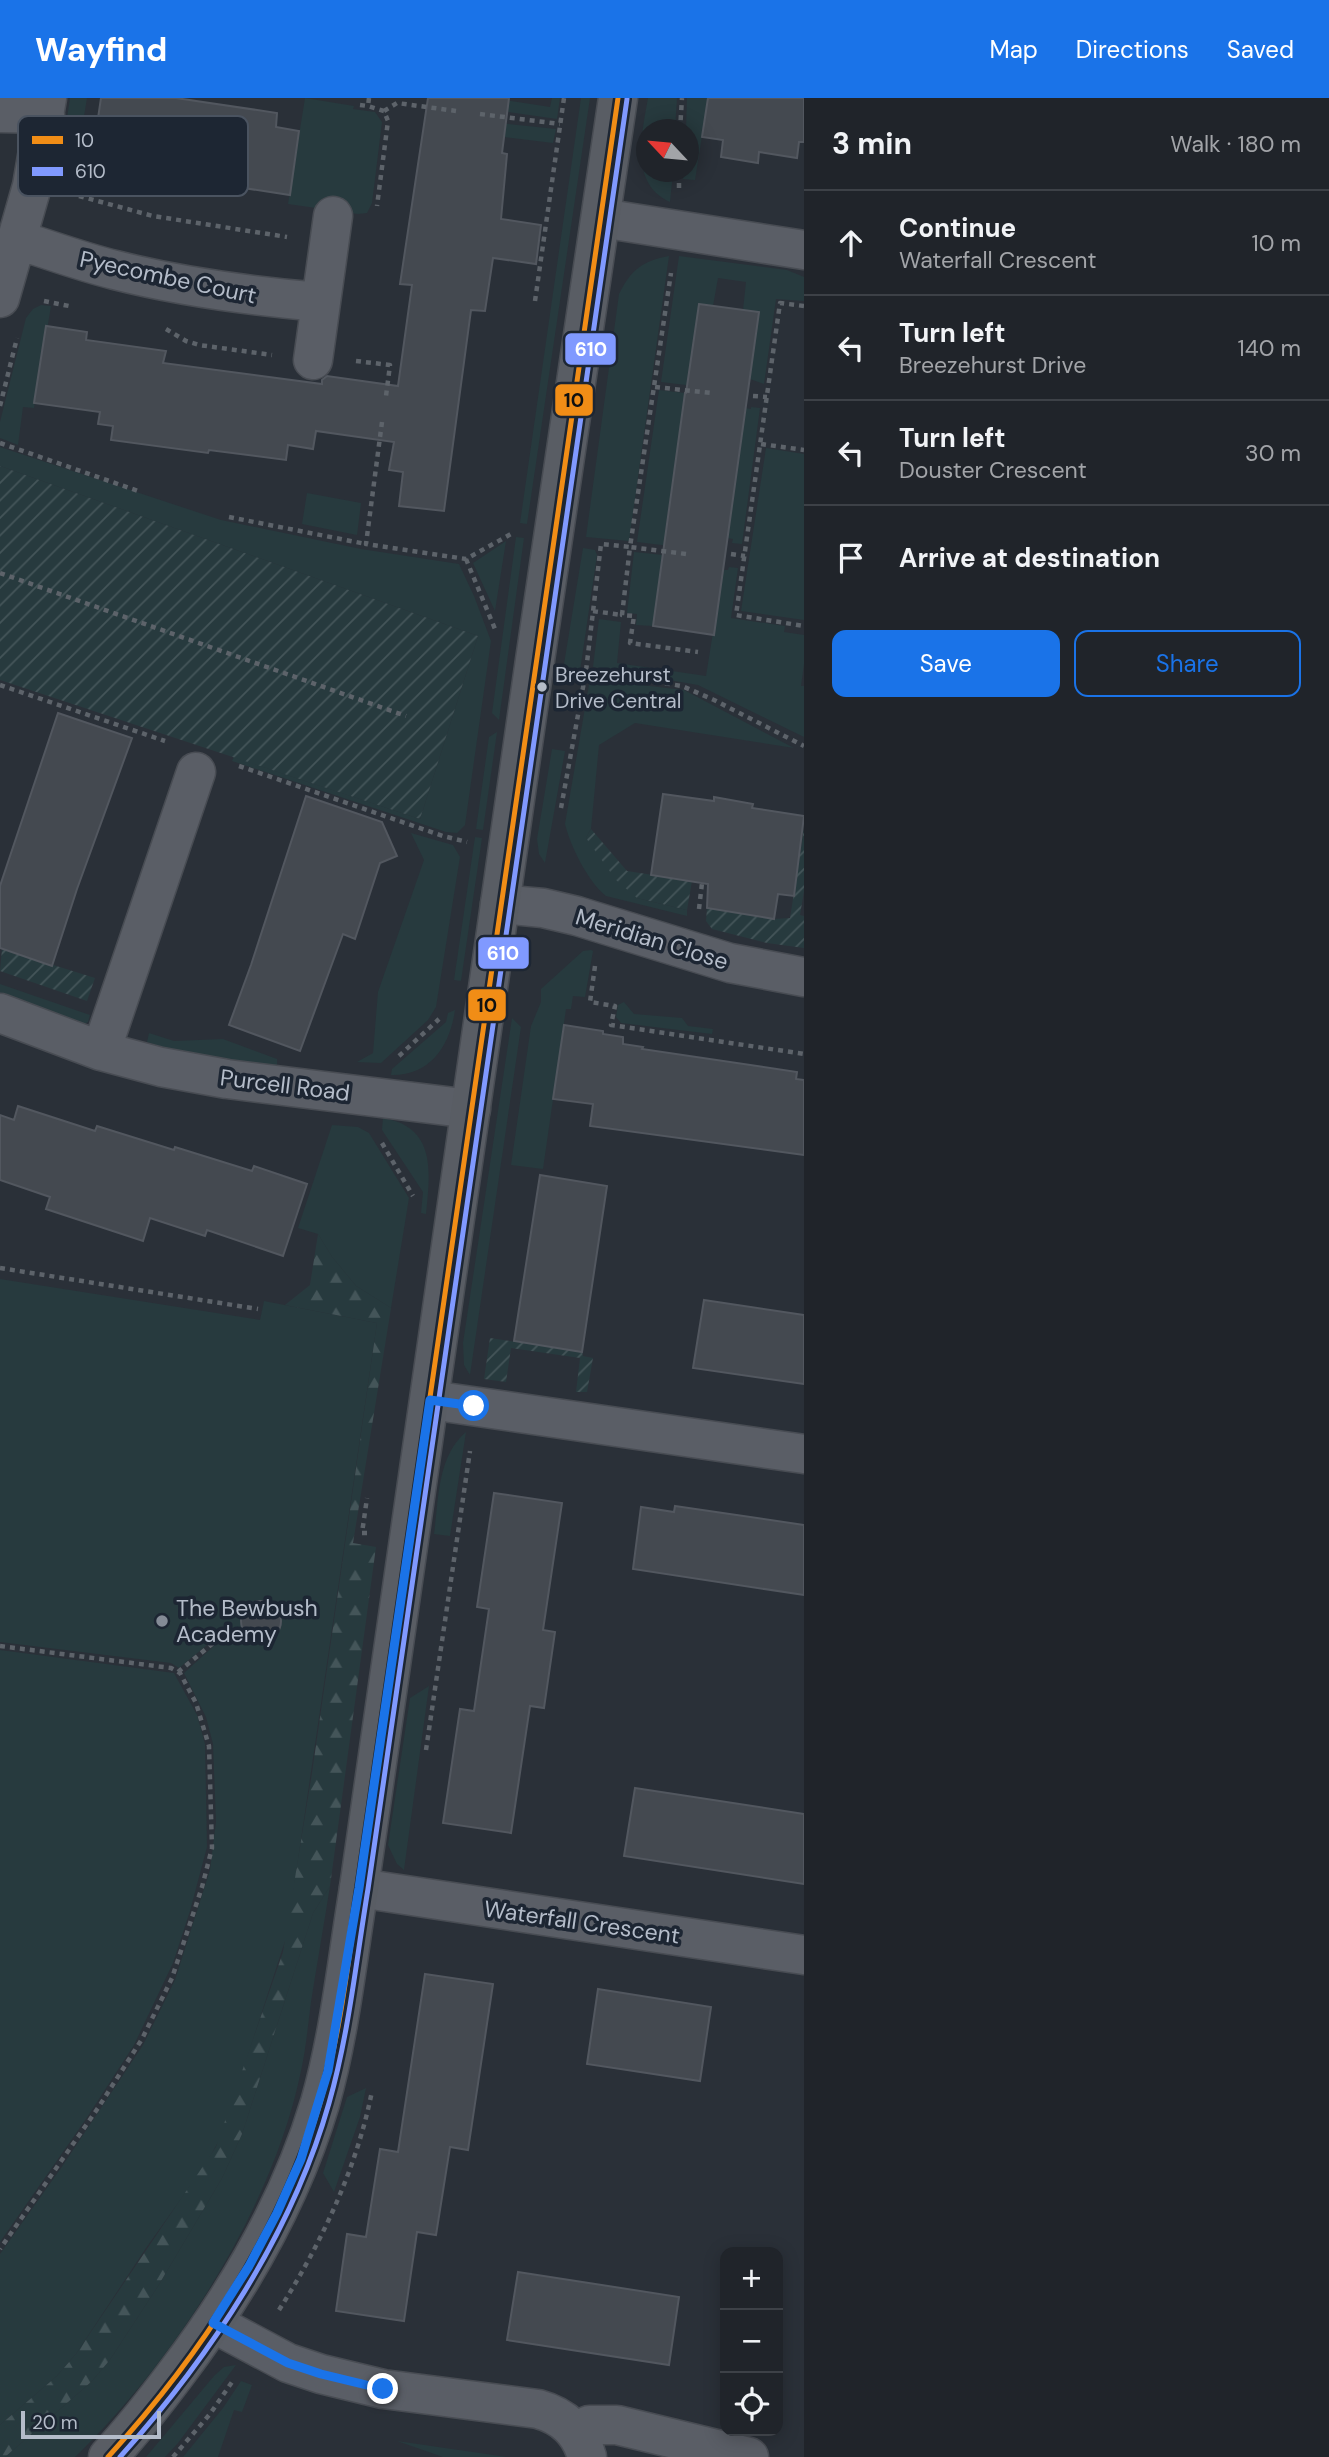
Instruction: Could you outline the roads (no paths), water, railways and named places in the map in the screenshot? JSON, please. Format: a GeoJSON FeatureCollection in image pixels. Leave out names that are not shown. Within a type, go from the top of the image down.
{"type":"FeatureCollection","features":[{"type":"Feature","properties":{"kind":"street"},"geometry":{"type":"LineString","coordinates":[[107,2457],[140,2422],[213,2323],[249,2266],[277,2213],[310,2133],[334,2043],[359,1888],[618,98]]}},
{"type":"Feature","properties":{"kind":"street"},"geometry":{"type":"LineString","coordinates":[[0,113],[46,106]]}},
{"type":"Feature","properties":{"kind":"street"},"geometry":{"type":"LineString","coordinates":[[0,298],[29,196]]}},
{"type":"Feature","properties":{"kind":"street"},"geometry":{"type":"LineString","coordinates":[[313,360],[333,216]]}},
{"type":"Feature","properties":{"kind":"street"},"geometry":{"type":"LineString","coordinates":[[601,218],[804,250]]}},
{"type":"Feature","properties":{"kind":"street","name":"Pyecombe Court"},"geometry":{"type":"LineString","coordinates":[[18,240],[91,263],[155,279],[257,296],[320,302]]}},
{"type":"Feature","properties":{"kind":"street"},"geometry":{"type":"LineString","coordinates":[[101,1051],[196,772]]}},
{"type":"Feature","properties":{"kind":"street","name":"Meridian Close"},"geometry":{"type":"LineString","coordinates":[[500,904],[543,908],[577,916],[730,963],[804,977]]}},
{"type":"Feature","properties":{"kind":"street","name":"Purcell Road"},"geometry":{"type":"LineString","coordinates":[[0,1013],[136,1062],[227,1079],[471,1109]]}},
{"type":"Feature","properties":{"kind":"street"},"geometry":{"type":"LineString","coordinates":[[430,1400],[804,1454]]}},
{"type":"Feature","properties":{"kind":"street","name":"Waterfall Crescent"},"geometry":{"type":"LineString","coordinates":[[359,1888],[804,1955]]}},
{"type":"Feature","properties":{"kind":"street"},"geometry":{"type":"LineString","coordinates":[[213,2323],[272,2356],[312,2372],[383,2389],[538,2409],[559,2417],[581,2444],[589,2425],[617,2425],[749,2457]]}},
{"type":"Feature","properties":{"kind":"place","name":"Breezehurst Drive Central"},"geometry":{"type":"Point","coordinates":[542,687]}},
{"type":"Feature","properties":{"kind":"place","name":"The Bewbush Academy"},"geometry":{"type":"Point","coordinates":[162,1621]}}]}
